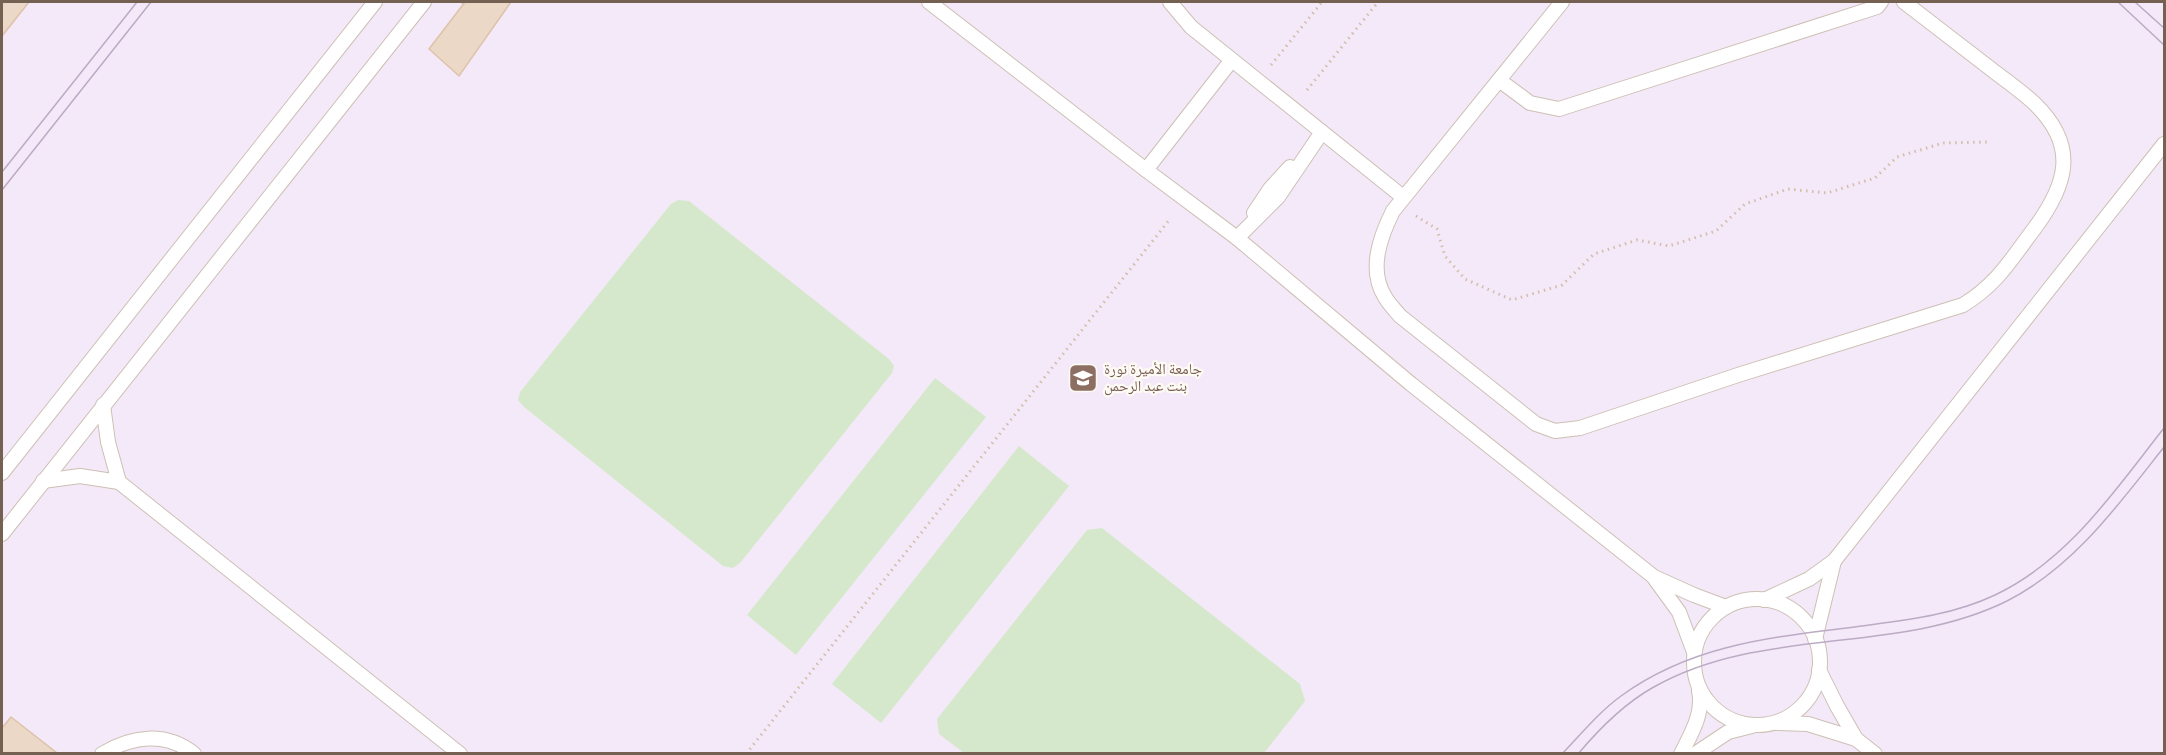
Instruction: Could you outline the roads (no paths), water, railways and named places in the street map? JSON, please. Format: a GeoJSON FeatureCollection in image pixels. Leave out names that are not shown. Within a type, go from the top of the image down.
{"type":"FeatureCollection","features":[{"type":"Feature","properties":{"kind":"street"},"geometry":{"type":"LineString","coordinates":[[2,473],[375,2]]}},
{"type":"Feature","properties":{"kind":"street"},"geometry":{"type":"LineString","coordinates":[[2,534],[424,2]]}},
{"type":"Feature","properties":{"kind":"street"},"geometry":{"type":"LineString","coordinates":[[929,2],[1237,238],[1411,384],[1654,577],[1726,607]]}},
{"type":"Feature","properties":{"kind":"street"},"geometry":{"type":"LineString","coordinates":[[1170,2],[1191,27],[1231,61],[1403,197]]}},
{"type":"Feature","properties":{"kind":"street"},"geometry":{"type":"LineString","coordinates":[[1562,2],[1393,211],[1383,232],[1378,253],[1377,275],[1384,296],[1400,316],[1536,424],[1554,431],[1580,428],[1749,371],[1963,305],[1983,293],[1998,278],[2050,207],[2063,173],[2063,152],[2055,129],[2035,104],[1904,2]]}},
{"type":"Feature","properties":{"kind":"street"},"geometry":{"type":"LineString","coordinates":[[1498,80],[1530,104],[1559,109],[1877,7],[1881,2]]}},
{"type":"Feature","properties":{"kind":"street"},"geometry":{"type":"LineString","coordinates":[[1146,170],[1231,61]]}},
{"type":"Feature","properties":{"kind":"street"},"geometry":{"type":"LineString","coordinates":[[1237,238],[1270,189],[1322,132]]}},
{"type":"Feature","properties":{"kind":"street"},"geometry":{"type":"LineString","coordinates":[[1764,600],[1809,579],[1834,561],[2164,144]]}},
{"type":"Feature","properties":{"kind":"street"},"geometry":{"type":"LineString","coordinates":[[103,405],[108,442],[119,482]]}},
{"type":"Feature","properties":{"kind":"street"},"geometry":{"type":"LineString","coordinates":[[43,481],[80,476],[119,482],[460,753]]}},
{"type":"Feature","properties":{"kind":"street"},"geometry":{"type":"LineString","coordinates":[[1815,639],[1834,561]]}},
{"type":"Feature","properties":{"kind":"street"},"geometry":{"type":"LineString","coordinates":[[1654,577],[1679,612],[1694,652]]}},
{"type":"Feature","properties":{"kind":"street"},"geometry":{"type":"LineString","coordinates":[[1681,753],[1693,731],[1701,702],[1694,666],[1694,652],[1700,634],[1711,618],[1726,607],[1745,600],[1764,600],[1780,604],[1795,612],[1807,624],[1815,639],[1819,654],[1819,670],[1814,688],[1804,704],[1789,716],[1772,723]]}},
{"type":"Feature","properties":{"kind":"street"},"geometry":{"type":"LineString","coordinates":[[1819,670],[1856,739]]}},
{"type":"Feature","properties":{"kind":"street"},"geometry":{"type":"LineString","coordinates":[[1696,680],[1704,698],[1718,712],[1735,721],[1754,725]]}},
{"type":"Feature","properties":{"kind":"street"},"geometry":{"type":"LineString","coordinates":[[1695,753],[1728,732],[1772,723],[1808,724],[1856,739],[1875,753]]}},
{"type":"Feature","properties":{"kind":"street"},"geometry":{"type":"LineString","coordinates":[[102,753],[114,746],[144,737],[181,743],[194,753]]}},
{"type":"Feature","properties":{"kind":"tram line"},"geometry":{"type":"LineString","coordinates":[[2,172],[137,2]]}},
{"type":"Feature","properties":{"kind":"tram line"},"geometry":{"type":"LineString","coordinates":[[2,190],[151,2]]}},
{"type":"Feature","properties":{"kind":"tram line"},"geometry":{"type":"LineString","coordinates":[[2118,2],[2164,45]]}},
{"type":"Feature","properties":{"kind":"tram line"},"geometry":{"type":"LineString","coordinates":[[2135,2],[2164,28]]}},
{"type":"Feature","properties":{"kind":"tram line"},"geometry":{"type":"LineString","coordinates":[[1562,754],[1613,702],[1649,678],[1677,664],[1707,653],[1767,639],[1930,616],[1995,595],[2046,563],[2068,543],[2109,499],[2164,428]]}},
{"type":"Feature","properties":{"kind":"tram line"},"geometry":{"type":"LineString","coordinates":[[1578,754],[1622,709],[1652,688],[1694,668],[1783,647],[1920,629],[1964,618],[2007,601],[2053,571],[2094,533],[2164,447]]}},
{"type":"Feature","properties":{"kind":"place","name":"جامعة الأميرة نورة بنت عبد الرحمن"},"geometry":{"type":"Point","coordinates":[1083,378]}}]}
